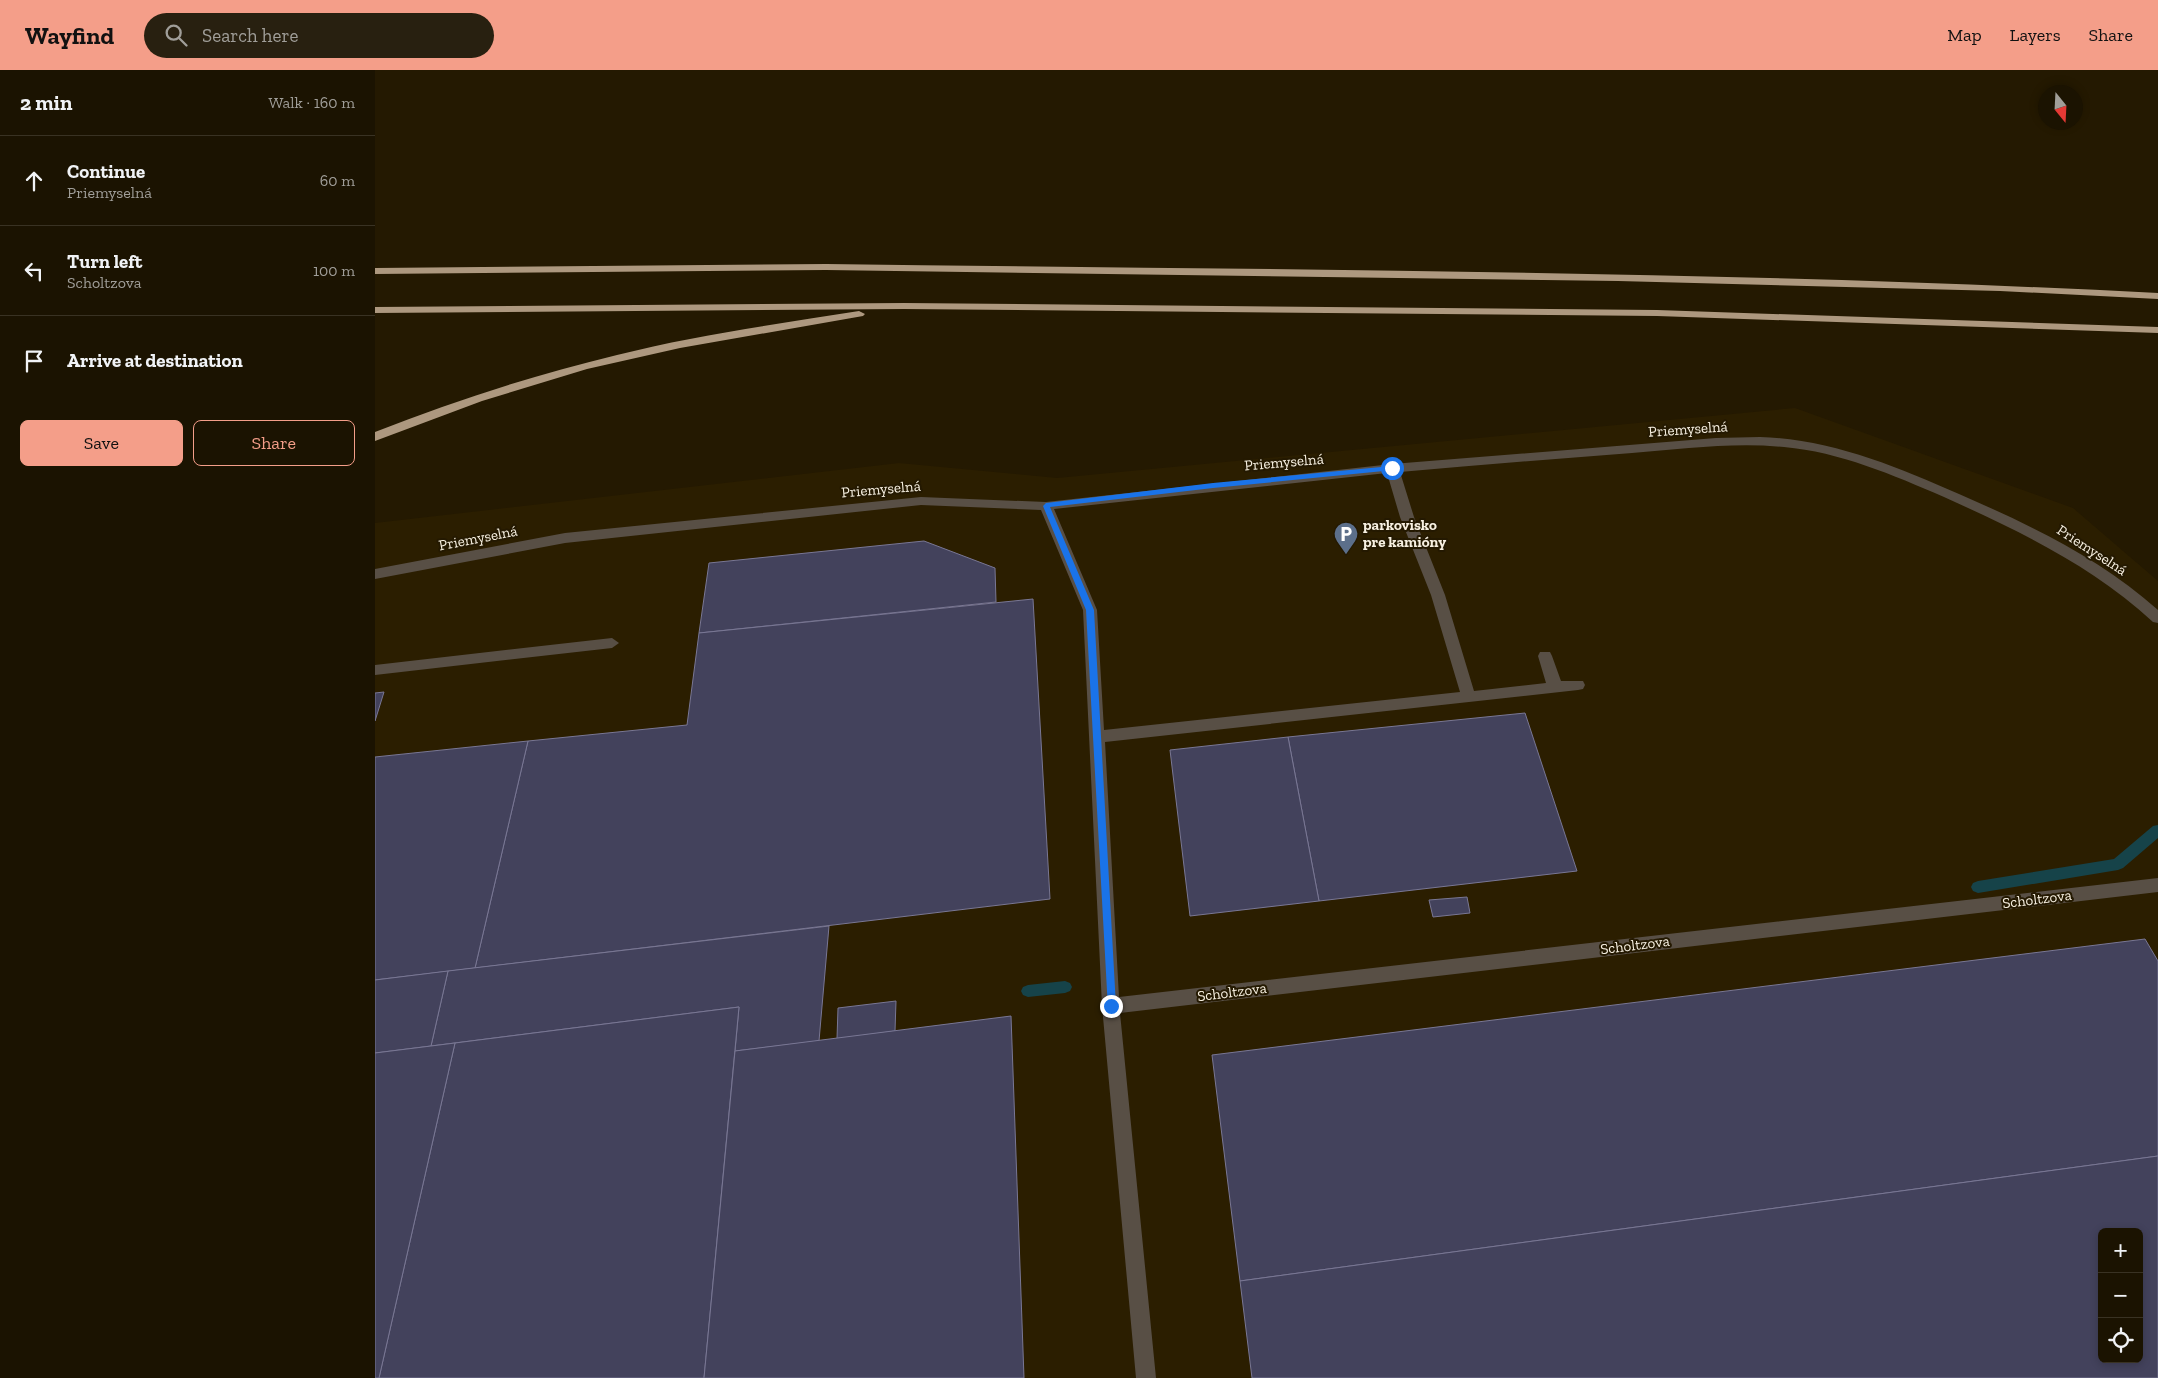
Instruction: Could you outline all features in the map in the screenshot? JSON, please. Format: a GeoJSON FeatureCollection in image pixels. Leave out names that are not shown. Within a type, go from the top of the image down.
{"type":"FeatureCollection","features":[{"type":"Feature","properties":{"kind":"highway"},"geometry":{"type":"LineString","coordinates":[[375,271],[905,268],[1618,278],[2000,288],[2158,296]]}},
{"type":"Feature","properties":{"kind":"highway"},"geometry":{"type":"LineString","coordinates":[[375,310],[904,306],[1657,313],[2158,330]]}},
{"type":"Feature","properties":{"kind":"highway"},"geometry":{"type":"LineString","coordinates":[[375,437],[492,394],[567,371],[662,348],[904,306]]}},
{"type":"Feature","properties":{"kind":"lane","name":"Priemyselná"},"geometry":{"type":"LineString","coordinates":[[375,574],[565,538],[911,502],[1046,506],[1213,486],[1392,468],[1716,442],[1758,441],[1802,445],[1839,453],[1894,471],[2007,519],[2063,548],[2093,568],[2158,618]]}},
{"type":"Feature","properties":{"kind":"lane"},"geometry":{"type":"LineString","coordinates":[[1392,468],[1407,517],[1438,595],[1469,696]]}},
{"type":"Feature","properties":{"kind":"lane"},"geometry":{"type":"LineString","coordinates":[[1046,506],[1090,610],[1111,1006],[1146,1378]]}},
{"type":"Feature","properties":{"kind":"lane"},"geometry":{"type":"LineString","coordinates":[[375,670],[612,643]]}},
{"type":"Feature","properties":{"kind":"lane"},"geometry":{"type":"LineString","coordinates":[[1545,656],[1555,687]]}},
{"type":"Feature","properties":{"kind":"lane"},"geometry":{"type":"LineString","coordinates":[[1097,737],[1579,685]]}},
{"type":"Feature","properties":{"kind":"lane","name":"Scholtzova"},"geometry":{"type":"LineString","coordinates":[[1111,1006],[2158,885]]}},
{"type":"Feature","properties":{"kind":"shaded area"},"geometry":{"type":"Polygon","coordinates":[[[1795,408],[2073,508],[2158,581],[2158,1378],[375,1378],[375,523],[899,463],[1057,478],[1795,408]]]}},
{"type":"Feature","properties":{"kind":"building"},"geometry":{"type":"Polygon","coordinates":[[[924,541],[995,568],[996,602],[699,633],[709,563],[924,541]]]}},
{"type":"Feature","properties":{"kind":"building"},"geometry":{"type":"Polygon","coordinates":[[[1033,599],[1050,899],[475,968],[528,741],[687,725],[699,633],[1033,599]]]}},
{"type":"Feature","properties":{"kind":"building"},"geometry":{"type":"Polygon","coordinates":[[[384,692],[375,721],[375,693],[384,692]]]}},
{"type":"Feature","properties":{"kind":"building"},"geometry":{"type":"Polygon","coordinates":[[[1525,713],[1577,871],[1319,901],[1288,737],[1525,713]]]}},
{"type":"Feature","properties":{"kind":"building"},"geometry":{"type":"Polygon","coordinates":[[[1288,737],[1319,901],[1190,916],[1170,750],[1288,737]]]}},
{"type":"Feature","properties":{"kind":"building"},"geometry":{"type":"Polygon","coordinates":[[[528,741],[475,968],[375,980],[375,757],[528,741]]]}},
{"type":"Feature","properties":{"kind":"building"},"geometry":{"type":"Polygon","coordinates":[[[1467,897],[1470,913],[1433,917],[1429,900],[1467,897]]]}},
{"type":"Feature","properties":{"kind":"building"},"geometry":{"type":"Polygon","coordinates":[[[829,926],[819,1041],[735,1051],[739,1007],[431,1046],[448,971],[829,926]]]}},
{"type":"Feature","properties":{"kind":"building"},"geometry":{"type":"Polygon","coordinates":[[[2145,939],[2158,961],[2158,1156],[1240,1281],[1212,1055],[2145,939]]]}},
{"type":"Feature","properties":{"kind":"building"},"geometry":{"type":"Polygon","coordinates":[[[448,971],[431,1046],[375,1053],[375,980],[448,971]]]}},
{"type":"Feature","properties":{"kind":"building"},"geometry":{"type":"Polygon","coordinates":[[[896,1001],[895,1031],[837,1039],[838,1008],[896,1001]]]}},
{"type":"Feature","properties":{"kind":"building"},"geometry":{"type":"Polygon","coordinates":[[[739,1007],[704,1378],[379,1378],[455,1043],[739,1007]]]}},
{"type":"Feature","properties":{"kind":"building"},"geometry":{"type":"Polygon","coordinates":[[[1011,1016],[1024,1378],[704,1378],[735,1051],[1011,1016]]]}},
{"type":"Feature","properties":{"kind":"building"},"geometry":{"type":"Polygon","coordinates":[[[455,1043],[379,1378],[375,1378],[375,1053],[455,1043]]]}},
{"type":"Feature","properties":{"kind":"building"},"geometry":{"type":"Polygon","coordinates":[[[2158,1156],[2158,1378],[1252,1378],[1240,1281],[2158,1156]]]}},
{"type":"Feature","properties":{"kind":"waterway"},"geometry":{"type":"LineString","coordinates":[[1978,887],[2118,864],[2158,830]]}},
{"type":"Feature","properties":{"kind":"waterway"},"geometry":{"type":"LineString","coordinates":[[1028,991],[1065,987]]}},
{"type":"Feature","properties":{"kind":"place","name":"parkovisko pre kamióny"},"geometry":{"type":"Point","coordinates":[1346,555]}},
{"type":"Feature","properties":{"kind":"route"},"geometry":{"type":"LineString","coordinates":[[1111,1006],[1090,610],[1046,506],[1213,486],[1392,468]]}}]}
